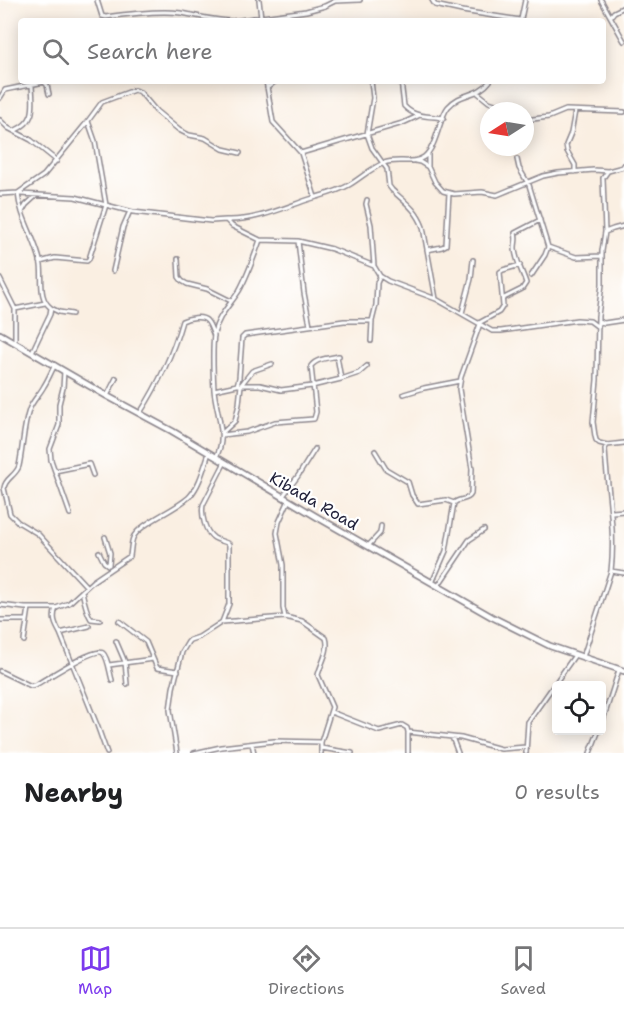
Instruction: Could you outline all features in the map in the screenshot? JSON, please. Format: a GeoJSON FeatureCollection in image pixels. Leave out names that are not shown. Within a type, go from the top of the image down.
{"type":"FeatureCollection","features":[{"type":"Feature","properties":{"kind":"main road","name":"Kibada Road"},"geometry":{"type":"LineString","coordinates":[[0,334],[432,583],[525,634],[550,646],[621,670]]}},
{"type":"Feature","properties":{"kind":"street"},"geometry":{"type":"LineString","coordinates":[[97,0],[102,16],[106,17],[174,12],[197,18]]}},
{"type":"Feature","properties":{"kind":"street"},"geometry":{"type":"LineString","coordinates":[[259,0],[261,18]]}},
{"type":"Feature","properties":{"kind":"street"},"geometry":{"type":"LineString","coordinates":[[267,18],[306,11],[335,1],[360,0]]}},
{"type":"Feature","properties":{"kind":"street"},"geometry":{"type":"LineString","coordinates":[[432,0],[435,5],[445,8],[504,18]]}},
{"type":"Feature","properties":{"kind":"street"},"geometry":{"type":"LineString","coordinates":[[520,18],[525,0]]}},
{"type":"Feature","properties":{"kind":"street"},"geometry":{"type":"LineString","coordinates":[[601,0],[624,41]]}},
{"type":"Feature","properties":{"kind":"street"},"geometry":{"type":"LineString","coordinates":[[610,16],[624,7]]}},
{"type":"Feature","properties":{"kind":"street"},"geometry":{"type":"LineString","coordinates":[[0,98],[5,90],[32,84],[32,117],[14,131]]}},
{"type":"Feature","properties":{"kind":"street"},"geometry":{"type":"LineString","coordinates":[[45,84],[49,94]]}},
{"type":"Feature","properties":{"kind":"street"},"geometry":{"type":"LineString","coordinates":[[266,84],[273,122],[301,153],[315,197]]}},
{"type":"Feature","properties":{"kind":"street"},"geometry":{"type":"LineString","coordinates":[[267,88],[272,84]]}},
{"type":"Feature","properties":{"kind":"street"},"geometry":{"type":"LineString","coordinates":[[371,84],[373,98],[367,134],[372,148],[387,170],[389,186],[420,218],[436,299]]}},
{"type":"Feature","properties":{"kind":"street"},"geometry":{"type":"LineString","coordinates":[[400,84],[406,109],[418,116],[444,118]]}},
{"type":"Feature","properties":{"kind":"street"},"geometry":{"type":"LineString","coordinates":[[414,161],[424,157],[428,152],[449,107],[462,96],[478,93],[487,84]]}},
{"type":"Feature","properties":{"kind":"street"},"geometry":{"type":"LineString","coordinates":[[18,193],[44,175],[57,161],[102,102],[136,90],[179,130],[189,135],[206,138],[223,149],[240,153]]}},
{"type":"Feature","properties":{"kind":"street"},"geometry":{"type":"LineString","coordinates":[[478,93],[489,102]]}},
{"type":"Feature","properties":{"kind":"street"},"geometry":{"type":"LineString","coordinates":[[534,119],[549,117],[566,110],[624,112]]}},
{"type":"Feature","properties":{"kind":"street"},"geometry":{"type":"LineString","coordinates":[[575,110],[571,133],[566,145],[575,172]]}},
{"type":"Feature","properties":{"kind":"street"},"geometry":{"type":"LineString","coordinates":[[301,153],[403,123],[418,116]]}},
{"type":"Feature","properties":{"kind":"street"},"geometry":{"type":"LineString","coordinates":[[0,120],[31,140],[57,161]]}},
{"type":"Feature","properties":{"kind":"street"},"geometry":{"type":"LineString","coordinates":[[40,262],[55,258],[87,261],[89,259],[106,205],[95,141],[88,121]]}},
{"type":"Feature","properties":{"kind":"street"},"geometry":{"type":"LineString","coordinates":[[428,152],[428,167],[438,187],[449,193],[482,192],[497,195],[527,182],[558,173],[608,171],[624,166]]}},
{"type":"Feature","properties":{"kind":"street"},"geometry":{"type":"LineString","coordinates":[[518,159],[519,168],[529,185],[548,247],[531,276]]}},
{"type":"Feature","properties":{"kind":"street"},"geometry":{"type":"LineString","coordinates":[[0,194],[75,197],[130,211],[211,221],[236,220],[332,193],[348,186],[382,164],[394,161],[414,161],[428,167]]}},
{"type":"Feature","properties":{"kind":"street"},"geometry":{"type":"LineString","coordinates":[[608,171],[603,178],[605,232],[598,316],[594,429],[596,440],[599,443],[607,445],[624,443]]}},
{"type":"Feature","properties":{"kind":"street"},"geometry":{"type":"LineString","coordinates":[[18,193],[19,207],[40,262],[45,303],[60,312],[72,314]]}},
{"type":"Feature","properties":{"kind":"street"},"geometry":{"type":"LineString","coordinates":[[427,250],[442,248],[446,244],[449,193]]}},
{"type":"Feature","properties":{"kind":"street"},"geometry":{"type":"LineString","coordinates":[[22,213],[26,205],[37,195]]}},
{"type":"Feature","properties":{"kind":"street"},"geometry":{"type":"LineString","coordinates":[[367,200],[374,266],[380,276],[388,281],[436,299],[492,331],[567,320],[590,321],[598,327]]}},
{"type":"Feature","properties":{"kind":"street"},"geometry":{"type":"LineString","coordinates":[[113,271],[123,227],[130,211]]}},
{"type":"Feature","properties":{"kind":"street"},"geometry":{"type":"LineString","coordinates":[[226,220],[232,226],[260,240],[298,241],[325,246],[374,266]]}},
{"type":"Feature","properties":{"kind":"street"},"geometry":{"type":"LineString","coordinates":[[504,298],[526,285],[515,247],[517,241],[515,233],[540,220]]}},
{"type":"Feature","properties":{"kind":"street"},"geometry":{"type":"LineString","coordinates":[[605,232],[624,226]]}},
{"type":"Feature","properties":{"kind":"street"},"geometry":{"type":"LineString","coordinates":[[216,457],[221,447],[222,434],[214,390],[214,336],[218,321],[246,277],[260,240]]}},
{"type":"Feature","properties":{"kind":"street"},"geometry":{"type":"LineString","coordinates":[[298,241],[310,325]]}},
{"type":"Feature","properties":{"kind":"street"},"geometry":{"type":"LineString","coordinates":[[548,247],[576,257],[602,256]]}},
{"type":"Feature","properties":{"kind":"street"},"geometry":{"type":"LineString","coordinates":[[178,259],[178,277],[182,281],[207,289],[231,301]]}},
{"type":"Feature","properties":{"kind":"street"},"geometry":{"type":"LineString","coordinates":[[462,313],[471,279],[473,260]]}},
{"type":"Feature","properties":{"kind":"street"},"geometry":{"type":"LineString","coordinates":[[375,451],[386,469],[408,482],[418,504],[446,500],[454,503],[468,498],[471,494],[471,469],[459,397],[460,381],[479,323],[499,312],[503,306],[500,272],[520,265]]}},
{"type":"Feature","properties":{"kind":"street"},"geometry":{"type":"LineString","coordinates":[[371,341],[377,283],[380,276]]}},
{"type":"Feature","properties":{"kind":"street"},"geometry":{"type":"LineString","coordinates":[[0,279],[15,309],[15,342]]}},
{"type":"Feature","properties":{"kind":"street"},"geometry":{"type":"LineString","coordinates":[[15,309],[45,303]]}},
{"type":"Feature","properties":{"kind":"street"},"geometry":{"type":"LineString","coordinates":[[32,352],[51,308]]}},
{"type":"Feature","properties":{"kind":"street"},"geometry":{"type":"LineString","coordinates":[[590,321],[598,316]]}},
{"type":"Feature","properties":{"kind":"street"},"geometry":{"type":"LineString","coordinates":[[140,413],[159,379],[182,321],[190,318],[203,318],[207,321],[214,336]]}},
{"type":"Feature","properties":{"kind":"street"},"geometry":{"type":"LineString","coordinates":[[598,321],[604,323],[624,320]]}},
{"type":"Feature","properties":{"kind":"street"},"geometry":{"type":"LineString","coordinates":[[222,434],[235,421],[239,404],[242,338],[245,335],[344,321],[372,321]]}},
{"type":"Feature","properties":{"kind":"street"},"geometry":{"type":"LineString","coordinates":[[222,434],[247,432],[275,422],[314,419],[316,412],[310,370],[313,362],[338,356],[341,379]]}},
{"type":"Feature","properties":{"kind":"street"},"geometry":{"type":"LineString","coordinates":[[239,385],[252,371],[272,364]]}},
{"type":"Feature","properties":{"kind":"street"},"geometry":{"type":"LineString","coordinates":[[55,365],[29,410],[21,445],[19,467],[4,484],[4,488],[10,514],[18,522],[38,534],[86,586]]}},
{"type":"Feature","properties":{"kind":"street"},"geometry":{"type":"LineString","coordinates":[[214,390],[239,385],[260,385],[281,390],[312,386],[359,373],[367,366]]}},
{"type":"Feature","properties":{"kind":"street"},"geometry":{"type":"LineString","coordinates":[[64,371],[58,426],[50,449],[51,459],[70,514]]}},
{"type":"Feature","properties":{"kind":"street"},"geometry":{"type":"LineString","coordinates":[[107,396],[116,378]]}},
{"type":"Feature","properties":{"kind":"street"},"geometry":{"type":"LineString","coordinates":[[405,394],[460,381]]}},
{"type":"Feature","properties":{"kind":"street"},"geometry":{"type":"LineString","coordinates":[[583,658],[611,571],[612,512],[605,449],[607,445]]}},
{"type":"Feature","properties":{"kind":"street"},"geometry":{"type":"LineString","coordinates":[[283,496],[315,449]]}},
{"type":"Feature","properties":{"kind":"street"},"geometry":{"type":"LineString","coordinates":[[0,605],[56,608],[69,603],[110,567],[130,556],[136,532],[180,505],[190,495],[201,476],[209,453]]}},
{"type":"Feature","properties":{"kind":"street"},"geometry":{"type":"LineString","coordinates":[[222,622],[230,601],[229,546],[208,532],[202,510],[225,462]]}},
{"type":"Feature","properties":{"kind":"street"},"geometry":{"type":"LineString","coordinates":[[55,471],[88,464],[93,475]]}},
{"type":"Feature","properties":{"kind":"street"},"geometry":{"type":"LineString","coordinates":[[285,617],[283,565],[277,533],[279,522],[289,500]]}},
{"type":"Feature","properties":{"kind":"street"},"geometry":{"type":"LineString","coordinates":[[432,583],[446,551],[454,503]]}},
{"type":"Feature","properties":{"kind":"street"},"geometry":{"type":"LineString","coordinates":[[612,512],[624,511]]}},
{"type":"Feature","properties":{"kind":"street"},"geometry":{"type":"LineString","coordinates":[[368,546],[380,533],[381,526]]}},
{"type":"Feature","properties":{"kind":"street"},"geometry":{"type":"LineString","coordinates":[[438,586],[469,540],[484,530]]}},
{"type":"Feature","properties":{"kind":"street"},"geometry":{"type":"LineString","coordinates":[[105,537],[110,554],[110,567]]}},
{"type":"Feature","properties":{"kind":"street"},"geometry":{"type":"LineString","coordinates":[[99,552],[104,562],[110,567]]}},
{"type":"Feature","properties":{"kind":"street"},"geometry":{"type":"LineString","coordinates":[[611,571],[624,573]]}},
{"type":"Feature","properties":{"kind":"street"},"geometry":{"type":"LineString","coordinates":[[82,591],[86,610],[91,619],[100,620]]}},
{"type":"Feature","properties":{"kind":"street"},"geometry":{"type":"LineString","coordinates":[[24,641],[29,608]]}},
{"type":"Feature","properties":{"kind":"street"},"geometry":{"type":"LineString","coordinates":[[56,608],[54,623],[107,753]]}},
{"type":"Feature","properties":{"kind":"street"},"geometry":{"type":"LineString","coordinates":[[177,753],[170,710],[182,652],[189,641],[222,622],[285,617],[302,621],[327,639],[327,648],[318,675],[331,704],[331,712],[321,742],[321,753]]}},
{"type":"Feature","properties":{"kind":"street"},"geometry":{"type":"LineString","coordinates":[[0,620],[27,620]]}},
{"type":"Feature","properties":{"kind":"street"},"geometry":{"type":"LineString","coordinates":[[119,621],[146,642],[157,668],[178,671]]}},
{"type":"Feature","properties":{"kind":"street"},"geometry":{"type":"LineString","coordinates":[[60,633],[89,626]]}},
{"type":"Feature","properties":{"kind":"street"},"geometry":{"type":"LineString","coordinates":[[116,641],[125,662],[127,684]]}},
{"type":"Feature","properties":{"kind":"street"},"geometry":{"type":"LineString","coordinates":[[0,670],[31,686],[72,663],[100,651],[104,653],[109,665],[112,680]]}},
{"type":"Feature","properties":{"kind":"street"},"geometry":{"type":"LineString","coordinates":[[526,753],[527,725],[530,718],[575,655]]}},
{"type":"Feature","properties":{"kind":"street"},"geometry":{"type":"LineString","coordinates":[[109,665],[153,659]]}},
{"type":"Feature","properties":{"kind":"street"},"geometry":{"type":"LineString","coordinates":[[606,712],[621,670]]}},
{"type":"Feature","properties":{"kind":"street"},"geometry":{"type":"LineString","coordinates":[[331,712],[379,730],[402,725],[407,728],[408,732],[408,753]]}},
{"type":"Feature","properties":{"kind":"street"},"geometry":{"type":"LineString","coordinates":[[408,732],[466,739],[501,749],[526,747]]}},
{"type":"Feature","properties":{"kind":"street"},"geometry":{"type":"LineString","coordinates":[[590,753],[596,735]]}},
{"type":"Feature","properties":{"kind":"street"},"geometry":{"type":"LineString","coordinates":[[452,737],[458,753]]}},
{"type":"Feature","properties":{"kind":"street"},"geometry":{"type":"LineString","coordinates":[[194,753],[221,747],[274,741],[321,742]]}},
{"type":"Feature","properties":{"kind":"street"},"geometry":{"type":"LineString","coordinates":[[252,744],[254,753]]}},
{"type":"Feature","properties":{"kind":"street"},"geometry":{"type":"LineString","coordinates":[[321,748],[352,753]]}}]}
